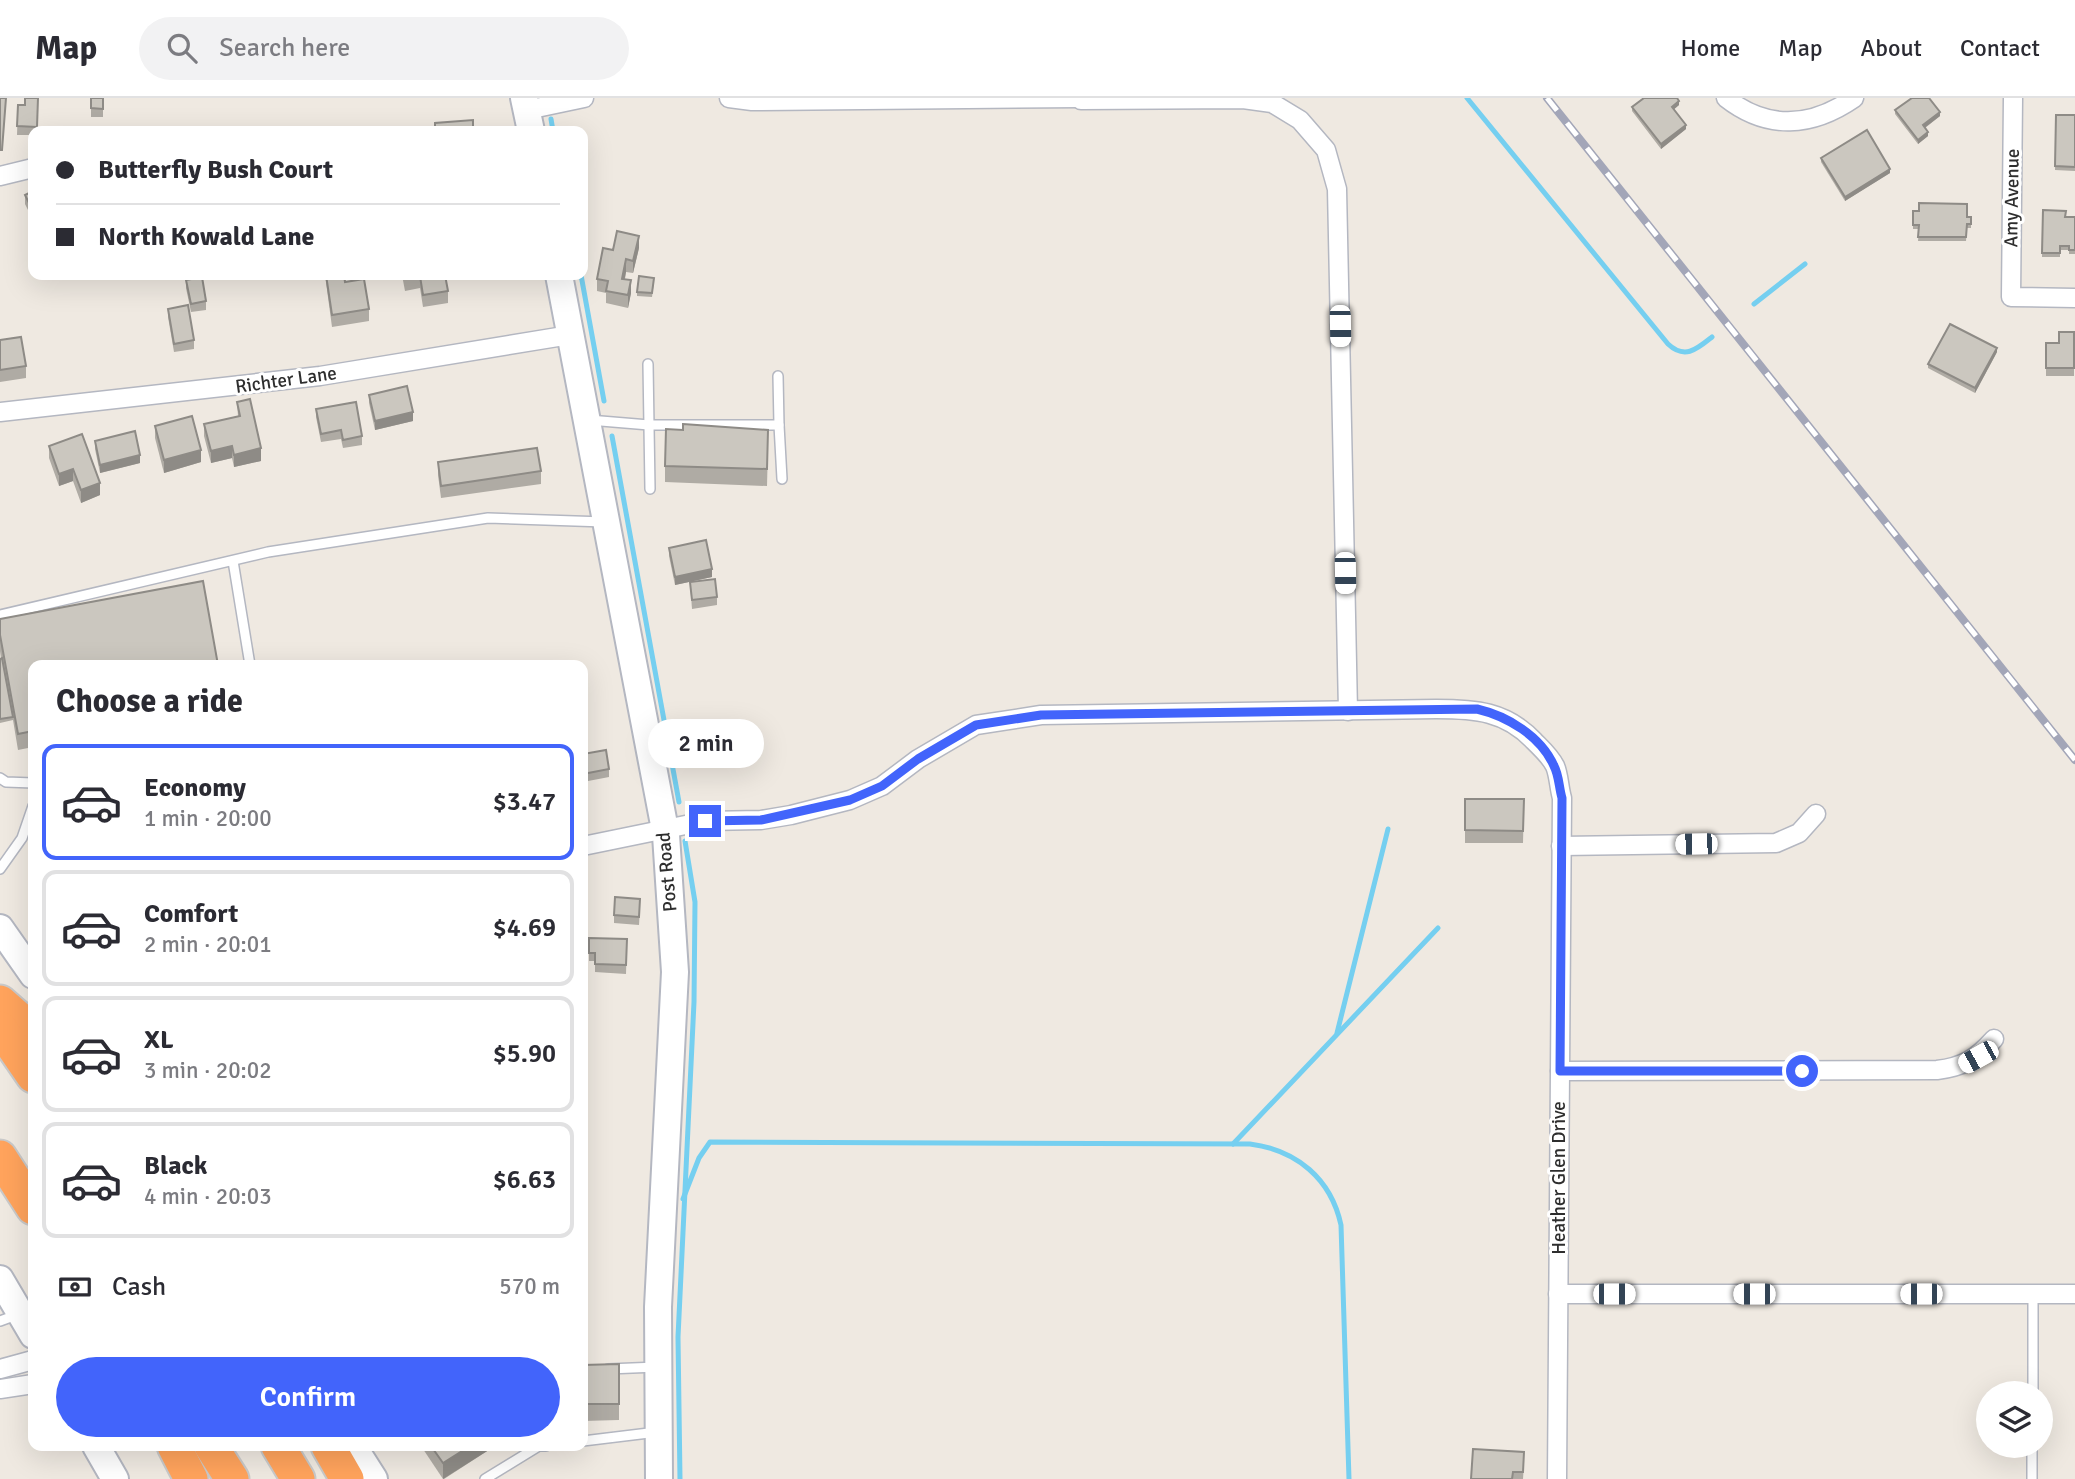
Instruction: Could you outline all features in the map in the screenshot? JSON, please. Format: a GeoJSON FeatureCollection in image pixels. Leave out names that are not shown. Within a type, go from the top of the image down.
{"type":"FeatureCollection","features":[{"type":"Feature","properties":{"kind":"highway"},"geometry":{"type":"LineString","coordinates":[[0,1002],[28,1027]]}},
{"type":"Feature","properties":{"kind":"highway"},"geometry":{"type":"LineString","coordinates":[[0,1028],[28,1069]]}},
{"type":"Feature","properties":{"kind":"highway"},"geometry":{"type":"LineString","coordinates":[[0,1131],[28,1170]]}},
{"type":"Feature","properties":{"kind":"highway"},"geometry":{"type":"LineString","coordinates":[[0,1157],[28,1200]]}},
{"type":"Feature","properties":{"kind":"highway"},"geometry":{"type":"LineString","coordinates":[[177,1451],[191,1479]]}},
{"type":"Feature","properties":{"kind":"highway"},"geometry":{"type":"LineString","coordinates":[[214,1451],[232,1479]]}},
{"type":"Feature","properties":{"kind":"highway"},"geometry":{"type":"LineString","coordinates":[[281,1451],[298,1479]]}},
{"type":"Feature","properties":{"kind":"highway"},"geometry":{"type":"LineString","coordinates":[[331,1451],[348,1479]]}},
{"type":"Feature","properties":{"kind":"street"},"geometry":{"type":"LineString","coordinates":[[527,113],[584,98]]}},
{"type":"Feature","properties":{"kind":"street"},"geometry":{"type":"LineString","coordinates":[[588,845],[705,821],[761,820],[791,815],[850,800],[882,786],[918,759],[976,725],[1041,715],[1348,711],[1337,189],[1326,150],[1300,120],[1272,103],[1242,99],[752,101],[729,98]]}},
{"type":"Feature","properties":{"kind":"street"},"geometry":{"type":"LineString","coordinates":[[1726,98],[1751,114],[1781,123],[1815,118],[1854,98]]}},
{"type":"Feature","properties":{"kind":"street","name":"Amy Avenue"},"geometry":{"type":"LineString","coordinates":[[2013,98],[2011,297],[2075,298]]}},
{"type":"Feature","properties":{"kind":"street"},"geometry":{"type":"LineString","coordinates":[[0,176],[28,169]]}},
{"type":"Feature","properties":{"kind":"street","name":"Post Road"},"geometry":{"type":"LineString","coordinates":[[560,280],[665,831],[675,972],[658,1307],[659,1479]]}},
{"type":"Feature","properties":{"kind":"street","name":"Richter Lane"},"geometry":{"type":"LineString","coordinates":[[0,412],[320,376],[570,335]]}},
{"type":"Feature","properties":{"kind":"street","name":"Heather Glen Drive"},"geometry":{"type":"LineString","coordinates":[[1348,711],[1477,709],[1498,714],[1527,733],[1548,754],[1555,767],[1562,798],[1557,1479]]}},
{"type":"Feature","properties":{"kind":"street"},"geometry":{"type":"LineString","coordinates":[[1561,846],[1776,843],[1799,833],[1816,814]]}},
{"type":"Feature","properties":{"kind":"street"},"geometry":{"type":"LineString","coordinates":[[0,928],[28,961]]}},
{"type":"Feature","properties":{"kind":"street"},"geometry":{"type":"LineString","coordinates":[[1560,1071],[1937,1070],[1960,1067],[1978,1057],[1994,1039]]}},
{"type":"Feature","properties":{"kind":"street"},"geometry":{"type":"LineString","coordinates":[[0,1279],[18,1323]]}},
{"type":"Feature","properties":{"kind":"street"},"geometry":{"type":"LineString","coordinates":[[1558,1294],[2075,1294]]}},
{"type":"Feature","properties":{"kind":"street"},"geometry":{"type":"LineString","coordinates":[[0,1369],[28,1361]]}},
{"type":"Feature","properties":{"kind":"street"},"geometry":{"type":"LineString","coordinates":[[0,1389],[28,1385]]}},
{"type":"Feature","properties":{"kind":"street"},"geometry":{"type":"LineString","coordinates":[[99,1451],[115,1479]]}},
{"type":"Feature","properties":{"kind":"street"},"geometry":{"type":"LineString","coordinates":[[356,1451],[374,1479]]}},
{"type":"Feature","properties":{"kind":"lane"},"geometry":{"type":"LineString","coordinates":[[648,364],[650,489]]}},
{"type":"Feature","properties":{"kind":"lane"},"geometry":{"type":"LineString","coordinates":[[778,376],[782,479]]}},
{"type":"Feature","properties":{"kind":"lane"},"geometry":{"type":"LineString","coordinates":[[587,420],[649,425],[779,425]]}},
{"type":"Feature","properties":{"kind":"lane"},"geometry":{"type":"LineString","coordinates":[[0,615],[233,561],[488,518],[606,522]]}},
{"type":"Feature","properties":{"kind":"lane"},"geometry":{"type":"LineString","coordinates":[[233,561],[249,660]]}},
{"type":"Feature","properties":{"kind":"lane"},"geometry":{"type":"LineString","coordinates":[[0,778],[6,782],[28,783]]}},
{"type":"Feature","properties":{"kind":"lane"},"geometry":{"type":"LineString","coordinates":[[0,869],[22,838],[28,821]]}},
{"type":"Feature","properties":{"kind":"lane"},"geometry":{"type":"LineString","coordinates":[[2032,1381],[2033,1294]]}},
{"type":"Feature","properties":{"kind":"lane"},"geometry":{"type":"LineString","coordinates":[[595,1369],[659,1367]]}},
{"type":"Feature","properties":{"kind":"lane"},"geometry":{"type":"LineString","coordinates":[[588,1440],[659,1432]]}},
{"type":"Feature","properties":{"kind":"lane"},"geometry":{"type":"LineString","coordinates":[[485,1479],[530,1451]]}},
{"type":"Feature","properties":{"kind":"lane"},"geometry":{"type":"LineString","coordinates":[[2032,1458],[2032,1479]]}},
{"type":"Feature","properties":{"kind":"building"},"geometry":{"type":"Polygon","coordinates":[[[0,98],[6,98],[2,150],[0,150],[0,98]]]}},
{"type":"Feature","properties":{"kind":"building"},"geometry":{"type":"Polygon","coordinates":[[[25,98],[38,98],[37,126],[17,126],[18,105],[25,105],[25,98]]]}},
{"type":"Feature","properties":{"kind":"building"},"geometry":{"type":"Polygon","coordinates":[[[91,98],[103,98],[103,109],[91,108],[91,98]]]}},
{"type":"Feature","properties":{"kind":"building"},"geometry":{"type":"Polygon","coordinates":[[[1644,98],[1677,98],[1679,101],[1672,107],[1686,125],[1661,144],[1632,107],[1644,98]]]}},
{"type":"Feature","properties":{"kind":"building"},"geometry":{"type":"Polygon","coordinates":[[[1912,98],[1929,98],[1940,112],[1923,125],[1928,132],[1918,140],[1895,110],[1912,98]]]}},
{"type":"Feature","properties":{"kind":"building"},"geometry":{"type":"Polygon","coordinates":[[[2056,115],[2075,115],[2075,167],[2055,166],[2056,115]]]}},
{"type":"Feature","properties":{"kind":"building"},"geometry":{"type":"Polygon","coordinates":[[[473,120],[473,126],[435,126],[435,123],[473,120]]]}},
{"type":"Feature","properties":{"kind":"building"},"geometry":{"type":"Polygon","coordinates":[[[1867,130],[1890,169],[1845,197],[1821,158],[1867,130]]]}},
{"type":"Feature","properties":{"kind":"building"},"geometry":{"type":"Polygon","coordinates":[[[1919,203],[1967,204],[1967,217],[1971,217],[1971,224],[1967,224],[1966,237],[1918,237],[1919,225],[1913,225],[1913,211],[1919,211],[1919,203]]]}},
{"type":"Feature","properties":{"kind":"building"},"geometry":{"type":"Polygon","coordinates":[[[2043,210],[2066,211],[2065,217],[2075,217],[2075,250],[2069,250],[2069,246],[2060,246],[2060,253],[2042,253],[2043,210]]]}},
{"type":"Feature","properties":{"kind":"building"},"geometry":{"type":"Polygon","coordinates":[[[617,231],[639,236],[633,261],[626,259],[622,279],[631,280],[628,295],[606,291],[608,281],[597,279],[603,248],[613,250],[617,231]]]}},
{"type":"Feature","properties":{"kind":"building"},"geometry":{"type":"Polygon","coordinates":[[[639,276],[654,278],[652,293],[637,292],[639,276]]]}},
{"type":"Feature","properties":{"kind":"building"},"geometry":{"type":"Polygon","coordinates":[[[186,280],[202,280],[206,301],[191,304],[186,280]]]}},
{"type":"Feature","properties":{"kind":"building"},"geometry":{"type":"Polygon","coordinates":[[[327,280],[364,280],[369,309],[332,315],[327,280]]]}},
{"type":"Feature","properties":{"kind":"building"},"geometry":{"type":"Polygon","coordinates":[[[421,280],[446,280],[448,291],[423,295],[421,280]]]}},
{"type":"Feature","properties":{"kind":"building"},"geometry":{"type":"Polygon","coordinates":[[[188,305],[194,340],[174,344],[168,309],[188,305]]]}},
{"type":"Feature","properties":{"kind":"building"},"geometry":{"type":"Polygon","coordinates":[[[1950,324],[1997,348],[1975,388],[1928,364],[1950,324]]]}},
{"type":"Feature","properties":{"kind":"building"},"geometry":{"type":"Polygon","coordinates":[[[2059,332],[2074,332],[2074,368],[2046,368],[2046,343],[2059,343],[2059,332]]]}},
{"type":"Feature","properties":{"kind":"building"},"geometry":{"type":"Polygon","coordinates":[[[21,337],[26,366],[0,370],[0,340],[21,337]]]}},
{"type":"Feature","properties":{"kind":"building"},"geometry":{"type":"Polygon","coordinates":[[[407,386],[413,412],[375,421],[369,395],[407,386]]]}},
{"type":"Feature","properties":{"kind":"building"},"geometry":{"type":"Polygon","coordinates":[[[250,399],[261,448],[234,455],[232,446],[211,451],[204,424],[240,416],[237,402],[250,399]]]}},
{"type":"Feature","properties":{"kind":"building"},"geometry":{"type":"Polygon","coordinates":[[[356,402],[362,436],[343,440],[341,430],[321,434],[316,409],[356,402]]]}},
{"type":"Feature","properties":{"kind":"building"},"geometry":{"type":"Polygon","coordinates":[[[192,416],[201,450],[164,460],[155,426],[192,416]]]}},
{"type":"Feature","properties":{"kind":"building"},"geometry":{"type":"Polygon","coordinates":[[[683,424],[768,430],[767,469],[665,466],[666,429],[683,430],[683,424]]]}},
{"type":"Feature","properties":{"kind":"building"},"geometry":{"type":"Polygon","coordinates":[[[135,431],[140,455],[100,465],[95,441],[135,431]]]}},
{"type":"Feature","properties":{"kind":"building"},"geometry":{"type":"Polygon","coordinates":[[[82,434],[100,483],[81,490],[73,469],[59,474],[49,446],[82,434]]]}},
{"type":"Feature","properties":{"kind":"building"},"geometry":{"type":"Polygon","coordinates":[[[537,448],[541,471],[441,486],[438,462],[537,448]]]}},
{"type":"Feature","properties":{"kind":"building"},"geometry":{"type":"Polygon","coordinates":[[[706,540],[712,569],[675,577],[669,548],[706,540]]]}},
{"type":"Feature","properties":{"kind":"building"},"geometry":{"type":"Polygon","coordinates":[[[715,579],[717,597],[692,600],[690,582],[715,579]]]}},
{"type":"Feature","properties":{"kind":"building"},"geometry":{"type":"Polygon","coordinates":[[[203,581],[217,660],[28,660],[28,732],[18,734],[0,635],[0,619],[203,581]]]}},
{"type":"Feature","properties":{"kind":"building"},"geometry":{"type":"Polygon","coordinates":[[[2,658],[13,717],[0,719],[0,659],[2,658]]]}},
{"type":"Feature","properties":{"kind":"building"},"geometry":{"type":"Polygon","coordinates":[[[606,750],[609,769],[588,773],[588,753],[606,750]]]}},
{"type":"Feature","properties":{"kind":"building"},"geometry":{"type":"Polygon","coordinates":[[[1465,799],[1524,799],[1523,831],[1465,830],[1465,799]]]}},
{"type":"Feature","properties":{"kind":"building"},"geometry":{"type":"Polygon","coordinates":[[[615,897],[640,899],[639,917],[614,915],[615,897]]]}},
{"type":"Feature","properties":{"kind":"building"},"geometry":{"type":"Polygon","coordinates":[[[589,938],[627,939],[626,965],[595,964],[595,953],[589,953],[589,938]]]}},
{"type":"Feature","properties":{"kind":"building"},"geometry":{"type":"Polygon","coordinates":[[[619,1364],[619,1404],[588,1404],[588,1365],[619,1364]]]}},
{"type":"Feature","properties":{"kind":"building"},"geometry":{"type":"Polygon","coordinates":[[[1473,1449],[1524,1452],[1523,1472],[1513,1472],[1512,1479],[1471,1479],[1473,1449]]]}},
{"type":"Feature","properties":{"kind":"building"},"geometry":{"type":"Polygon","coordinates":[[[435,1451],[462,1451],[443,1463],[435,1451]]]}},
{"type":"Feature","properties":{"kind":"waterway"},"geometry":{"type":"LineString","coordinates":[[1467,98],[1668,344],[1685,352],[1696,349],[1712,337]]}},
{"type":"Feature","properties":{"kind":"waterway"},"geometry":{"type":"LineString","coordinates":[[551,119],[552,126]]}},
{"type":"Feature","properties":{"kind":"waterway"},"geometry":{"type":"LineString","coordinates":[[1754,304],[1805,264]]}},
{"type":"Feature","properties":{"kind":"waterway"},"geometry":{"type":"LineString","coordinates":[[582,280],[604,401]]}},
{"type":"Feature","properties":{"kind":"waterway"},"geometry":{"type":"LineString","coordinates":[[612,436],[679,802]]}},
{"type":"Feature","properties":{"kind":"waterway"},"geometry":{"type":"LineString","coordinates":[[1337,1033],[1388,829]]}},
{"type":"Feature","properties":{"kind":"waterway"},"geometry":{"type":"LineString","coordinates":[[680,1479],[678,1337],[694,1002],[695,902],[685,841]]}},
{"type":"Feature","properties":{"kind":"waterway"},"geometry":{"type":"LineString","coordinates":[[1233,1144],[1438,928]]}},
{"type":"Feature","properties":{"kind":"waterway"},"geometry":{"type":"LineString","coordinates":[[683,1199],[699,1158],[710,1142],[1250,1144],[1283,1153],[1297,1160],[1320,1181],[1329,1194],[1341,1225],[1349,1479]]}},
{"type":"Feature","properties":{"kind":"railway"},"geometry":{"type":"LineString","coordinates":[[1547,98],[2075,760]]}},
{"type":"Feature","properties":{"kind":"route"},"geometry":{"type":"LineString","coordinates":[[705,821],[761,820],[850,800],[882,786],[918,759],[976,725],[1041,715],[1477,709],[1498,714],[1527,733],[1548,754],[1555,767],[1562,798],[1560,1071],[1802,1071]]}}]}
